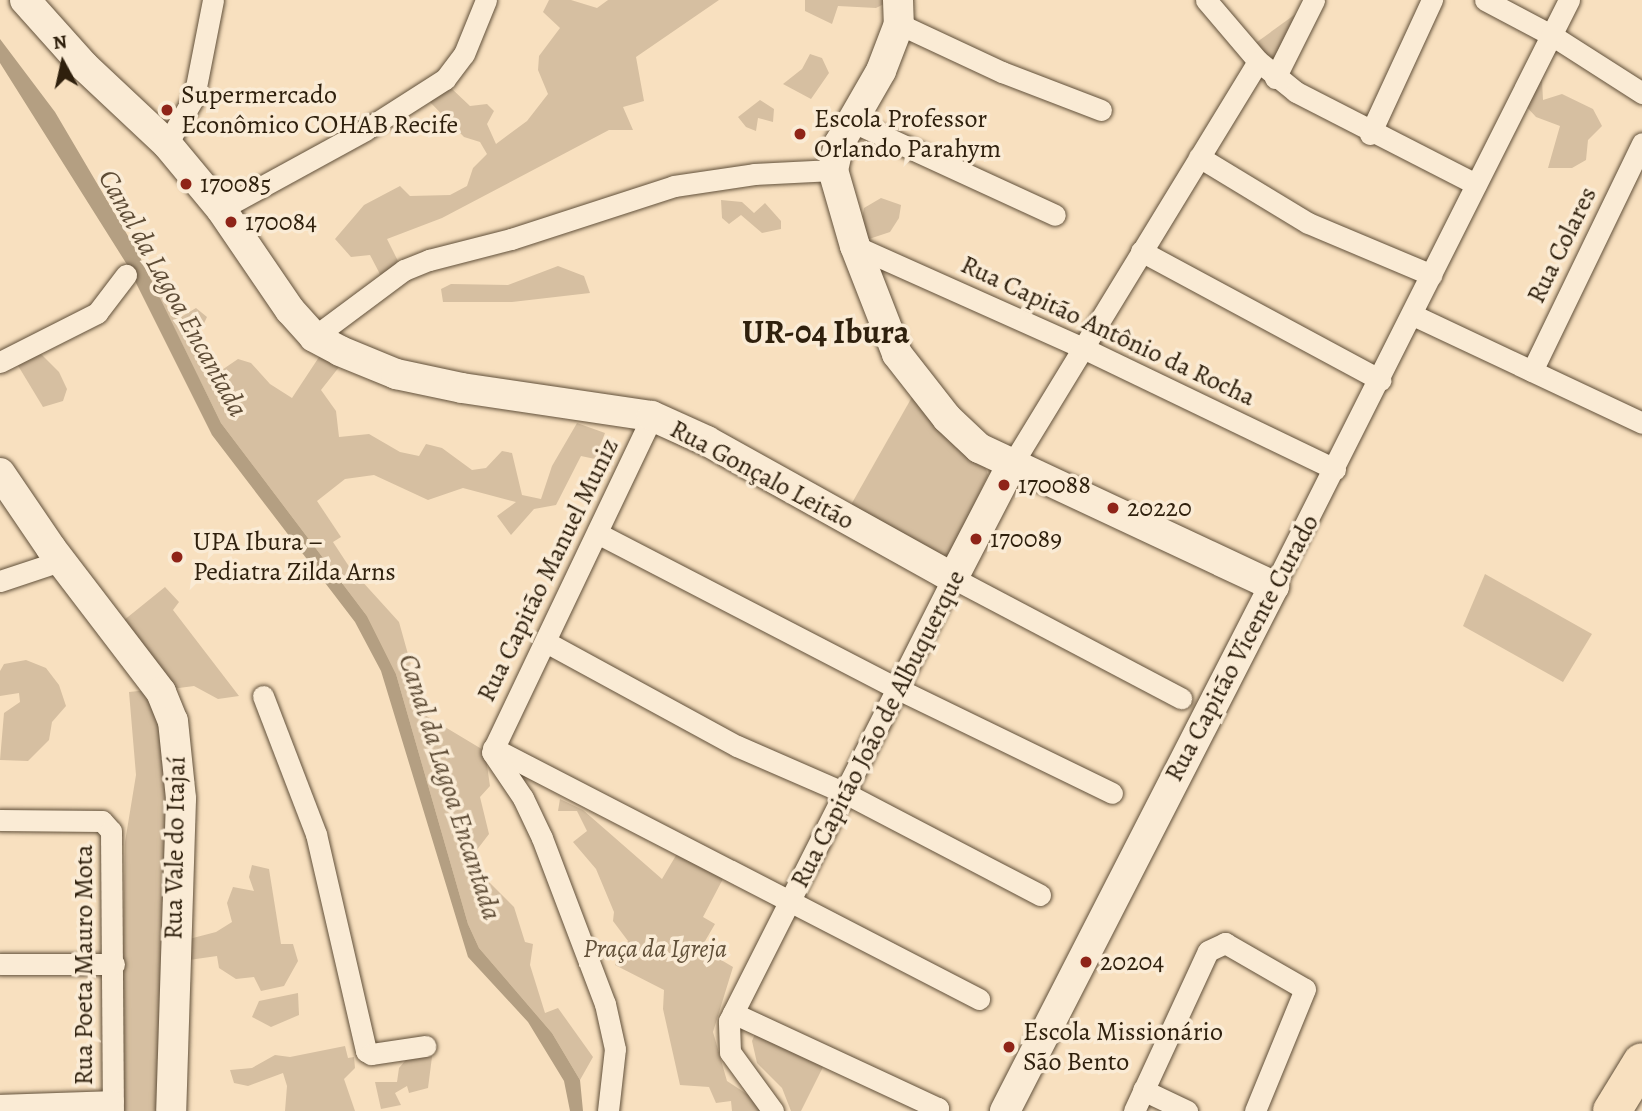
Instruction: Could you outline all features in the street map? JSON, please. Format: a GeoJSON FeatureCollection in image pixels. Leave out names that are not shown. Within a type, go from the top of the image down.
{"type":"FeatureCollection","features":[{"type":"Feature","properties":{"kind":"highway"},"geometry":{"type":"LineString","coordinates":[[1612,1111],[1642,1062]]}},
{"type":"Feature","properties":{"kind":"main road","name":"Rua Gonçalo Leitão"},"geometry":{"type":"LineString","coordinates":[[25,0],[84,66],[167,144],[221,209],[290,310],[314,337],[396,374],[652,416],[706,441],[953,578]]}},
{"type":"Feature","properties":{"kind":"main road"},"geometry":{"type":"LineString","coordinates":[[898,12],[853,122],[839,144],[833,170],[855,246],[880,317],[897,354],[923,391],[979,448],[1011,466],[1113,508],[1274,586]]}},
{"type":"Feature","properties":{"kind":"main road","name":"Rua Capitão João de Albuquerque"},"geometry":{"type":"LineString","coordinates":[[953,578],[1011,466]]}},
{"type":"Feature","properties":{"kind":"main road","name":"Rua Vale do Itajaí"},"geometry":{"type":"LineString","coordinates":[[0,473],[60,561],[153,681],[173,721],[181,799],[171,1111]]}},
{"type":"Feature","properties":{"kind":"main road","name":"Rua Capitão Vicente Curado"},"geometry":{"type":"LineString","coordinates":[[1005,1111],[1274,586]]}},
{"type":"Feature","properties":{"kind":"street"},"geometry":{"type":"LineString","coordinates":[[167,144],[194,97],[213,0]]}},
{"type":"Feature","properties":{"kind":"street"},"geometry":{"type":"LineString","coordinates":[[221,209],[375,124],[445,79],[464,54],[486,0]]}},
{"type":"Feature","properties":{"kind":"street"},"geometry":{"type":"LineString","coordinates":[[1206,0],[1275,78],[1370,134],[1476,184]]}},
{"type":"Feature","properties":{"kind":"street"},"geometry":{"type":"LineString","coordinates":[[1275,78],[1314,0]]}},
{"type":"Feature","properties":{"kind":"street"},"geometry":{"type":"LineString","coordinates":[[1370,134],[1432,0]]}},
{"type":"Feature","properties":{"kind":"street"},"geometry":{"type":"LineString","coordinates":[[1485,0],[1553,36],[1642,93]]}},
{"type":"Feature","properties":{"kind":"street","name":"Rua Capitão Vicente Curado"},"geometry":{"type":"LineString","coordinates":[[1274,586],[1381,380],[1569,0]]}},
{"type":"Feature","properties":{"kind":"street"},"geometry":{"type":"LineString","coordinates":[[898,12],[1002,72],[1101,110]]}},
{"type":"Feature","properties":{"kind":"street","name":"Rua Capitão João de Albuquerque"},"geometry":{"type":"LineString","coordinates":[[1011,466],[1080,347],[1258,61]]}},
{"type":"Feature","properties":{"kind":"street"},"geometry":{"type":"LineString","coordinates":[[853,122],[1055,215]]}},
{"type":"Feature","properties":{"kind":"street","name":"Rua Colares"},"geometry":{"type":"LineString","coordinates":[[1532,371],[1642,143]]}},
{"type":"Feature","properties":{"kind":"street"},"geometry":{"type":"LineString","coordinates":[[1199,157],[1308,223],[1433,275]]}},
{"type":"Feature","properties":{"kind":"street"},"geometry":{"type":"LineString","coordinates":[[314,337],[404,270],[429,260],[511,239],[674,186],[754,174],[833,170]]}},
{"type":"Feature","properties":{"kind":"street","name":"Rua Capitão Antônio da Rocha"},"geometry":{"type":"LineString","coordinates":[[855,246],[1080,347],[1335,469]]}},
{"type":"Feature","properties":{"kind":"street"},"geometry":{"type":"LineString","coordinates":[[1141,251],[1381,380]]}},
{"type":"Feature","properties":{"kind":"street"},"geometry":{"type":"LineString","coordinates":[[0,362],[97,313],[126,275]]}},
{"type":"Feature","properties":{"kind":"street"},"geometry":{"type":"LineString","coordinates":[[1413,316],[1642,422]]}},
{"type":"Feature","properties":{"kind":"street","name":"Rua Capitão Manuel Muniz"},"geometry":{"type":"LineString","coordinates":[[493,748],[599,534],[652,416]]}},
{"type":"Feature","properties":{"kind":"street"},"geometry":{"type":"LineString","coordinates":[[599,534],[896,688],[1112,793]]}},
{"type":"Feature","properties":{"kind":"street"},"geometry":{"type":"LineString","coordinates":[[0,581],[60,561]]}},
{"type":"Feature","properties":{"kind":"street","name":"Rua Capitão João de Albuquerque"},"geometry":{"type":"LineString","coordinates":[[773,1111],[730,1052],[728,1035],[733,1013],[953,578]]}},
{"type":"Feature","properties":{"kind":"street","name":"Rua Gonçalo Leitão"},"geometry":{"type":"LineString","coordinates":[[953,578],[1181,698]]}},
{"type":"Feature","properties":{"kind":"street"},"geometry":{"type":"LineString","coordinates":[[546,642],[737,746],[845,793],[1040,895]]}},
{"type":"Feature","properties":{"kind":"street"},"geometry":{"type":"LineString","coordinates":[[263,696],[316,834],[366,1051],[371,1054],[425,1046]]}},
{"type":"Feature","properties":{"kind":"street"},"geometry":{"type":"LineString","coordinates":[[493,748],[979,999]]}},
{"type":"Feature","properties":{"kind":"street"},"geometry":{"type":"LineString","coordinates":[[493,748],[494,758],[523,798],[542,838],[605,1004],[615,1049],[608,1111]]}},
{"type":"Feature","properties":{"kind":"street","name":"Rua Poeta Mauro Mota"},"geometry":{"type":"LineString","coordinates":[[0,820],[102,821],[113,838],[113,1106]]}},
{"type":"Feature","properties":{"kind":"street"},"geometry":{"type":"LineString","coordinates":[[1134,1111],[1208,951],[1225,943],[1304,986],[1255,1111]]}},
{"type":"Feature","properties":{"kind":"street"},"geometry":{"type":"LineString","coordinates":[[0,964],[114,964]]}},
{"type":"Feature","properties":{"kind":"street"},"geometry":{"type":"LineString","coordinates":[[733,1013],[938,1109]]}},
{"type":"Feature","properties":{"kind":"street"},"geometry":{"type":"LineString","coordinates":[[1143,1090],[1187,1111]]}},
{"type":"Feature","properties":{"kind":"street"},"geometry":{"type":"LineString","coordinates":[[0,1105],[113,1106]]}},
{"type":"Feature","properties":{"kind":"green space"},"geometry":{"type":"Polygon","coordinates":[[[549,0],[571,0],[597,8],[608,0],[719,0],[636,57],[644,101],[623,107],[633,130],[609,130],[442,218],[387,239],[399,263],[382,278],[370,255],[351,257],[335,239],[364,205],[400,186],[410,196],[450,195],[467,186],[473,168],[487,154],[480,142],[464,137],[428,100],[451,88],[470,106],[487,104],[494,111],[487,124],[496,144],[527,121],[548,94],[538,70],[539,56],[560,28],[543,12],[549,0]]]}},
{"type":"Feature","properties":{"kind":"green space"},"geometry":{"type":"Polygon","coordinates":[[[805,0],[885,0],[886,3],[876,8],[838,6],[832,24],[805,11],[805,0]]]}},
{"type":"Feature","properties":{"kind":"green space"},"geometry":{"type":"Polygon","coordinates":[[[1297,13],[1275,61],[1254,48],[1257,42],[1297,13]]]}},
{"type":"Feature","properties":{"kind":"green space"},"geometry":{"type":"Polygon","coordinates":[[[810,54],[822,58],[829,73],[811,99],[783,84],[802,69],[810,54]]]}},
{"type":"Feature","properties":{"kind":"green space"},"geometry":{"type":"Polygon","coordinates":[[[1542,80],[1543,100],[1562,94],[1593,109],[1602,126],[1588,140],[1586,160],[1572,168],[1548,168],[1560,126],[1536,117],[1524,104],[1542,80]]]}},
{"type":"Feature","properties":{"kind":"green space"},"geometry":{"type":"Polygon","coordinates":[[[760,100],[774,109],[773,122],[758,118],[756,131],[746,127],[738,117],[760,100]]]}},
{"type":"Feature","properties":{"kind":"green space"},"geometry":{"type":"Polygon","coordinates":[[[881,198],[901,205],[899,218],[890,232],[869,239],[860,231],[864,208],[881,198]]]}},
{"type":"Feature","properties":{"kind":"green space"},"geometry":{"type":"Polygon","coordinates":[[[721,200],[742,202],[754,213],[765,203],[781,221],[781,229],[762,233],[741,215],[729,224],[722,218],[721,200]]]}},
{"type":"Feature","properties":{"kind":"green space"},"geometry":{"type":"Polygon","coordinates":[[[558,266],[584,276],[590,293],[512,302],[443,302],[441,289],[451,284],[508,285],[558,266]]]}},
{"type":"Feature","properties":{"kind":"green space"},"geometry":{"type":"Polygon","coordinates":[[[154,275],[171,316],[181,317],[196,308],[207,317],[193,346],[213,376],[238,359],[251,363],[270,384],[292,398],[323,351],[343,362],[321,390],[336,411],[339,437],[369,434],[400,452],[419,456],[426,444],[442,448],[472,470],[486,468],[502,451],[512,453],[522,495],[541,499],[552,466],[577,423],[605,433],[595,459],[581,456],[556,505],[534,509],[511,535],[497,516],[516,502],[463,488],[428,500],[374,475],[345,479],[317,501],[341,537],[333,542],[350,568],[399,622],[425,715],[485,751],[490,786],[480,797],[489,834],[476,851],[487,880],[514,907],[525,942],[533,944],[530,965],[545,1013],[558,1008],[593,1057],[580,1080],[552,1033],[479,948],[468,924],[396,674],[367,616],[221,423],[150,279],[154,275]]]}},
{"type":"Feature","properties":{"kind":"green space"},"geometry":{"type":"Polygon","coordinates":[[[41,354],[59,372],[67,389],[63,401],[43,407],[17,364],[41,354]]]}},
{"type":"Feature","properties":{"kind":"green space"},"geometry":{"type":"Polygon","coordinates":[[[912,397],[985,466],[988,475],[952,553],[945,556],[848,510],[912,397]]]}},
{"type":"Feature","properties":{"kind":"green space"},"geometry":{"type":"Polygon","coordinates":[[[1485,574],[1592,634],[1563,682],[1463,626],[1485,574]]]}},
{"type":"Feature","properties":{"kind":"green space"},"geometry":{"type":"Polygon","coordinates":[[[165,587],[179,602],[173,610],[239,696],[218,699],[194,686],[164,690],[118,625],[165,587]]]}},
{"type":"Feature","properties":{"kind":"green space"},"geometry":{"type":"Polygon","coordinates":[[[26,660],[46,668],[59,685],[66,706],[52,722],[49,740],[28,761],[0,760],[4,713],[20,702],[19,693],[0,696],[0,671],[4,664],[26,660]]]}},
{"type":"Feature","properties":{"kind":"green space"},"geometry":{"type":"Polygon","coordinates":[[[148,690],[157,710],[166,775],[161,1111],[120,1111],[125,842],[136,775],[129,692],[148,690]]]}},
{"type":"Feature","properties":{"kind":"green space","name":"Praça da Igreja"},"geometry":{"type":"Polygon","coordinates":[[[560,799],[583,810],[662,879],[678,852],[725,875],[703,917],[715,924],[701,948],[733,967],[713,1032],[727,1081],[759,1102],[763,1111],[732,1111],[731,1101],[716,1103],[709,1087],[680,1085],[663,1009],[664,990],[615,965],[628,941],[613,921],[614,912],[596,869],[573,842],[587,831],[577,811],[558,811],[560,799]]]}},
{"type":"Feature","properties":{"kind":"green space"},"geometry":{"type":"Polygon","coordinates":[[[252,865],[269,869],[281,944],[293,944],[298,961],[284,986],[261,991],[254,977],[236,979],[219,968],[217,956],[189,960],[189,939],[216,932],[232,922],[227,903],[233,887],[254,891],[249,877],[252,865]]]}},
{"type":"Feature","properties":{"kind":"green space"},"geometry":{"type":"Polygon","coordinates":[[[298,993],[299,1015],[271,1027],[252,1017],[259,1001],[298,993]]]}},
{"type":"Feature","properties":{"kind":"green space"},"geometry":{"type":"Polygon","coordinates":[[[757,1029],[825,1063],[801,1111],[791,1111],[782,1088],[757,1063],[752,1041],[757,1029]]]}},
{"type":"Feature","properties":{"kind":"green space"},"geometry":{"type":"Polygon","coordinates":[[[345,1046],[348,1058],[354,1057],[355,1068],[344,1079],[355,1111],[285,1111],[287,1086],[283,1073],[248,1086],[234,1083],[230,1070],[252,1068],[275,1055],[290,1057],[345,1046]]]}},
{"type":"Feature","properties":{"kind":"green space"},"geometry":{"type":"Polygon","coordinates":[[[433,1049],[428,1088],[409,1093],[407,1086],[395,1093],[401,1105],[381,1109],[375,1082],[397,1082],[399,1068],[410,1055],[433,1049]]]}},
{"type":"Feature","properties":{"kind":"shaded area","name":"Canal da Lagoa Encantada"},"geometry":{"type":"Polygon","coordinates":[[[0,39],[55,112],[138,253],[221,423],[367,616],[396,674],[468,924],[479,948],[552,1033],[580,1080],[583,1111],[570,1111],[564,1081],[528,1022],[468,957],[381,671],[355,622],[212,435],[126,263],[0,63],[0,39]]]}},
{"type":"Feature","properties":{"kind":"place","name":"Supermercado Econômico COHAB Recife"},"geometry":{"type":"Point","coordinates":[167,110]}},
{"type":"Feature","properties":{"kind":"place","name":"Escola Professor Orlando Parahym"},"geometry":{"type":"Point","coordinates":[800,134]}},
{"type":"Feature","properties":{"kind":"place","name":"170085"},"geometry":{"type":"Point","coordinates":[186,184]}},
{"type":"Feature","properties":{"kind":"place","name":"170084"},"geometry":{"type":"Point","coordinates":[231,222]}},
{"type":"Feature","properties":{"kind":"place","name":"170088"},"geometry":{"type":"Point","coordinates":[1004,485]}},
{"type":"Feature","properties":{"kind":"place","name":"20220"},"geometry":{"type":"Point","coordinates":[1113,508]}},
{"type":"Feature","properties":{"kind":"place","name":"170089"},"geometry":{"type":"Point","coordinates":[976,539]}},
{"type":"Feature","properties":{"kind":"place","name":"UPA Ibura – Pediatra Zilda Arns"},"geometry":{"type":"Point","coordinates":[177,557]}},
{"type":"Feature","properties":{"kind":"place","name":"20204"},"geometry":{"type":"Point","coordinates":[1086,962]}},
{"type":"Feature","properties":{"kind":"place","name":"Escola Missionário São Bento"},"geometry":{"type":"Point","coordinates":[1009,1047]}},
{"type":"Feature","properties":{"kind":"district","name":"UR-04 Ibura"},"geometry":{"type":"Point","coordinates":[826,332]}}]}
